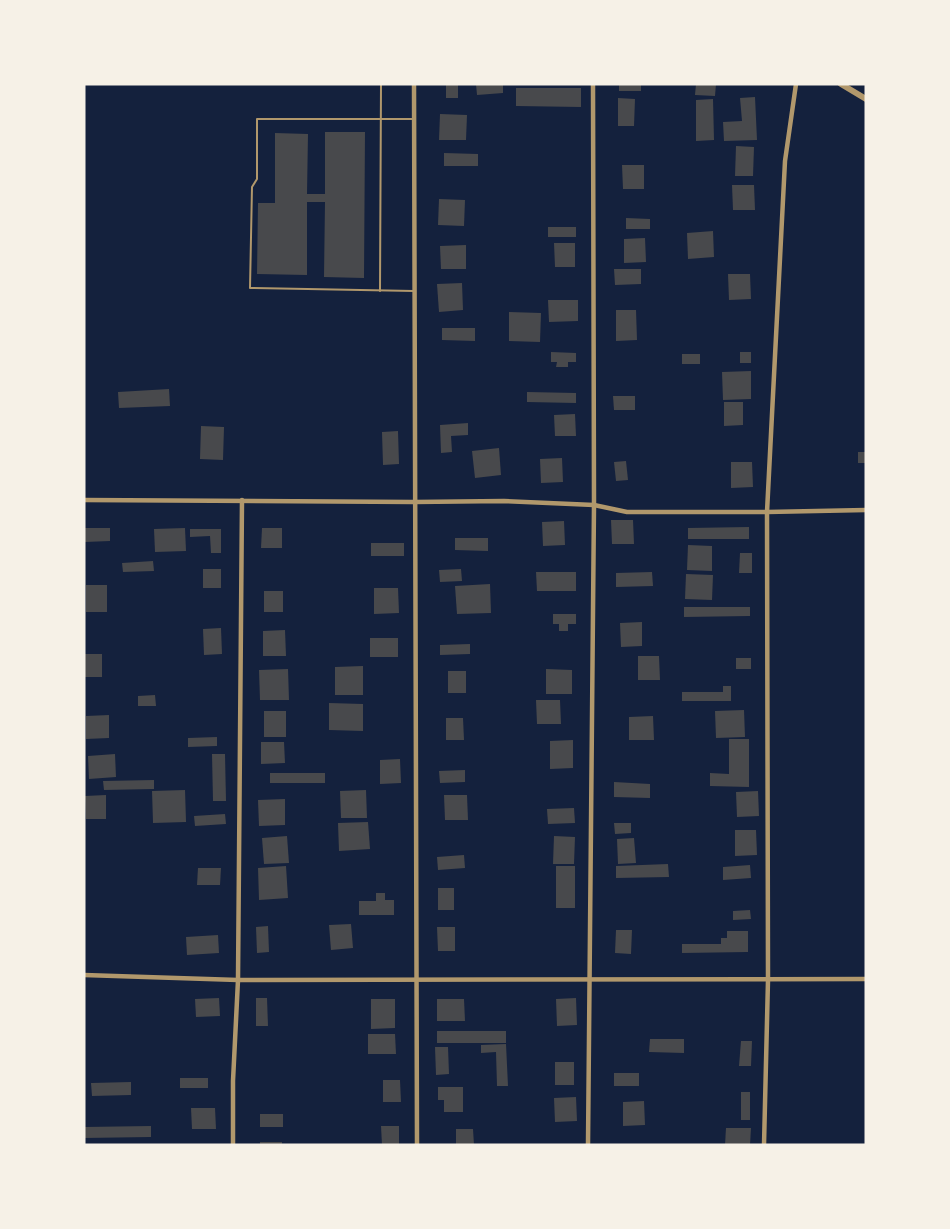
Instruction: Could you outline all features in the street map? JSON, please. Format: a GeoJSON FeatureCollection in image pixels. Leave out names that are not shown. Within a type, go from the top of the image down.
{"type":"FeatureCollection","features":[{"type":"Feature","properties":{"kind":"street"},"geometry":{"type":"LineString","coordinates":[[414,84],[417,1145]]}},
{"type":"Feature","properties":{"kind":"street"},"geometry":{"type":"LineString","coordinates":[[588,1145],[594,505],[593,84]]}},
{"type":"Feature","properties":{"kind":"street"},"geometry":{"type":"LineString","coordinates":[[764,1145],[768,980],[767,512],[785,161],[796,84]]}},
{"type":"Feature","properties":{"kind":"street"},"geometry":{"type":"LineString","coordinates":[[841,84],[866,99]]}},
{"type":"Feature","properties":{"kind":"street"},"geometry":{"type":"LineString","coordinates":[[84,500],[504,501],[594,505],[627,512],[866,510]]}},
{"type":"Feature","properties":{"kind":"street"},"geometry":{"type":"LineString","coordinates":[[233,1145],[233,1081],[238,980],[242,500]]}},
{"type":"Feature","properties":{"kind":"street"},"geometry":{"type":"LineString","coordinates":[[84,975],[238,980],[866,979]]}},
{"type":"Feature","properties":{"kind":"lane"},"geometry":{"type":"LineString","coordinates":[[380,291],[381,84]]}},
{"type":"Feature","properties":{"kind":"lane"},"geometry":{"type":"LineString","coordinates":[[414,119],[257,118],[257,179],[252,187],[250,288],[414,291]]}},
{"type":"Feature","properties":{"kind":"building"},"geometry":{"type":"Polygon","coordinates":[[[446,84],[458,84],[458,98],[446,98],[446,84]]]}},
{"type":"Feature","properties":{"kind":"building"},"geometry":{"type":"Polygon","coordinates":[[[476,84],[503,84],[503,93],[477,95],[476,84]]]}},
{"type":"Feature","properties":{"kind":"building"},"geometry":{"type":"Polygon","coordinates":[[[619,84],[641,84],[641,91],[619,91],[619,84]]]}},
{"type":"Feature","properties":{"kind":"building"},"geometry":{"type":"Polygon","coordinates":[[[696,84],[716,84],[715,96],[695,95],[696,84]]]}},
{"type":"Feature","properties":{"kind":"building"},"geometry":{"type":"Polygon","coordinates":[[[516,88],[581,88],[581,107],[516,106],[516,88]]]}},
{"type":"Feature","properties":{"kind":"building"},"geometry":{"type":"Polygon","coordinates":[[[755,97],[757,140],[724,141],[723,122],[742,121],[740,98],[755,97]]]}},
{"type":"Feature","properties":{"kind":"building"},"geometry":{"type":"Polygon","coordinates":[[[618,98],[635,99],[634,126],[618,126],[618,98]]]}},
{"type":"Feature","properties":{"kind":"building"},"geometry":{"type":"Polygon","coordinates":[[[713,99],[714,140],[696,141],[696,100],[713,99]]]}},
{"type":"Feature","properties":{"kind":"building"},"geometry":{"type":"Polygon","coordinates":[[[440,114],[467,115],[466,140],[439,140],[440,114]]]}},
{"type":"Feature","properties":{"kind":"building"},"geometry":{"type":"Polygon","coordinates":[[[325,132],[365,132],[364,278],[324,277],[325,202],[307,202],[307,275],[257,274],[258,203],[275,203],[275,133],[308,134],[307,194],[325,194],[325,132]]]}},
{"type":"Feature","properties":{"kind":"building"},"geometry":{"type":"Polygon","coordinates":[[[736,146],[754,147],[753,176],[735,176],[736,146]]]}},
{"type":"Feature","properties":{"kind":"building"},"geometry":{"type":"Polygon","coordinates":[[[444,153],[478,154],[478,166],[444,166],[444,153]]]}},
{"type":"Feature","properties":{"kind":"building"},"geometry":{"type":"Polygon","coordinates":[[[622,165],[644,165],[644,189],[623,189],[622,165]]]}},
{"type":"Feature","properties":{"kind":"building"},"geometry":{"type":"Polygon","coordinates":[[[732,185],[754,185],[755,210],[733,210],[732,185]]]}},
{"type":"Feature","properties":{"kind":"building"},"geometry":{"type":"Polygon","coordinates":[[[439,199],[465,200],[464,226],[438,225],[439,199]]]}},
{"type":"Feature","properties":{"kind":"building"},"geometry":{"type":"Polygon","coordinates":[[[626,218],[650,219],[650,229],[626,229],[626,218]]]}},
{"type":"Feature","properties":{"kind":"building"},"geometry":{"type":"Polygon","coordinates":[[[548,227],[576,227],[576,237],[548,237],[548,227]]]}},
{"type":"Feature","properties":{"kind":"building"},"geometry":{"type":"Polygon","coordinates":[[[713,231],[714,257],[688,259],[687,233],[713,231]]]}},
{"type":"Feature","properties":{"kind":"building"},"geometry":{"type":"Polygon","coordinates":[[[645,238],[646,262],[624,263],[624,239],[645,238]]]}},
{"type":"Feature","properties":{"kind":"building"},"geometry":{"type":"Polygon","coordinates":[[[554,243],[575,243],[575,267],[555,267],[554,243]]]}},
{"type":"Feature","properties":{"kind":"building"},"geometry":{"type":"Polygon","coordinates":[[[466,245],[466,269],[441,269],[440,246],[466,245]]]}},
{"type":"Feature","properties":{"kind":"building"},"geometry":{"type":"Polygon","coordinates":[[[614,269],[641,269],[641,284],[615,285],[614,269]]]}},
{"type":"Feature","properties":{"kind":"building"},"geometry":{"type":"Polygon","coordinates":[[[728,274],[750,274],[751,299],[729,300],[728,274]]]}},
{"type":"Feature","properties":{"kind":"building"},"geometry":{"type":"Polygon","coordinates":[[[462,283],[463,310],[439,312],[437,284],[462,283]]]}},
{"type":"Feature","properties":{"kind":"building"},"geometry":{"type":"Polygon","coordinates":[[[548,300],[578,300],[578,321],[549,322],[548,300]]]}},
{"type":"Feature","properties":{"kind":"building"},"geometry":{"type":"Polygon","coordinates":[[[616,310],[636,310],[637,340],[616,341],[616,310]]]}},
{"type":"Feature","properties":{"kind":"building"},"geometry":{"type":"Polygon","coordinates":[[[509,312],[541,313],[540,342],[509,341],[509,312]]]}},
{"type":"Feature","properties":{"kind":"building"},"geometry":{"type":"Polygon","coordinates":[[[442,328],[475,328],[475,341],[442,340],[442,328]]]}},
{"type":"Feature","properties":{"kind":"building"},"geometry":{"type":"Polygon","coordinates":[[[551,352],[576,353],[576,362],[568,362],[568,367],[556,367],[557,362],[551,362],[551,352]]]}},
{"type":"Feature","properties":{"kind":"building"},"geometry":{"type":"Polygon","coordinates":[[[740,352],[751,352],[751,363],[740,363],[740,352]]]}},
{"type":"Feature","properties":{"kind":"building"},"geometry":{"type":"Polygon","coordinates":[[[682,354],[700,354],[700,364],[682,364],[682,354]]]}},
{"type":"Feature","properties":{"kind":"building"},"geometry":{"type":"Polygon","coordinates":[[[751,371],[751,399],[723,400],[722,372],[751,371]]]}},
{"type":"Feature","properties":{"kind":"building"},"geometry":{"type":"Polygon","coordinates":[[[169,389],[170,406],[119,408],[118,392],[169,389]]]}},
{"type":"Feature","properties":{"kind":"building"},"geometry":{"type":"Polygon","coordinates":[[[527,392],[576,393],[576,403],[527,402],[527,392]]]}},
{"type":"Feature","properties":{"kind":"building"},"geometry":{"type":"Polygon","coordinates":[[[613,396],[635,396],[635,410],[614,410],[613,396]]]}},
{"type":"Feature","properties":{"kind":"building"},"geometry":{"type":"Polygon","coordinates":[[[724,402],[743,402],[743,425],[724,426],[724,402]]]}},
{"type":"Feature","properties":{"kind":"building"},"geometry":{"type":"Polygon","coordinates":[[[575,414],[576,436],[555,436],[554,415],[575,414]]]}},
{"type":"Feature","properties":{"kind":"building"},"geometry":{"type":"Polygon","coordinates":[[[468,423],[468,435],[451,436],[452,452],[441,453],[440,425],[468,423]]]}},
{"type":"Feature","properties":{"kind":"building"},"geometry":{"type":"Polygon","coordinates":[[[201,426],[224,427],[223,460],[200,459],[201,426]]]}},
{"type":"Feature","properties":{"kind":"building"},"geometry":{"type":"Polygon","coordinates":[[[398,431],[399,464],[383,465],[382,432],[398,431]]]}},
{"type":"Feature","properties":{"kind":"building"},"geometry":{"type":"Polygon","coordinates":[[[499,448],[501,475],[475,478],[472,451],[499,448]]]}},
{"type":"Feature","properties":{"kind":"building"},"geometry":{"type":"Polygon","coordinates":[[[858,452],[866,452],[866,463],[858,463],[858,452]]]}},
{"type":"Feature","properties":{"kind":"building"},"geometry":{"type":"Polygon","coordinates":[[[562,458],[563,482],[541,483],[540,459],[562,458]]]}},
{"type":"Feature","properties":{"kind":"building"},"geometry":{"type":"Polygon","coordinates":[[[626,461],[628,480],[616,481],[614,462],[626,461]]]}},
{"type":"Feature","properties":{"kind":"building"},"geometry":{"type":"Polygon","coordinates":[[[731,462],[752,462],[753,487],[731,488],[731,462]]]}},
{"type":"Feature","properties":{"kind":"building"},"geometry":{"type":"Polygon","coordinates":[[[611,520],[633,520],[634,544],[612,544],[611,520]]]}},
{"type":"Feature","properties":{"kind":"building"},"geometry":{"type":"Polygon","coordinates":[[[564,521],[565,545],[543,546],[542,522],[564,521]]]}},
{"type":"Feature","properties":{"kind":"building"},"geometry":{"type":"Polygon","coordinates":[[[749,527],[749,539],[688,539],[688,528],[749,527]]]}},
{"type":"Feature","properties":{"kind":"building"},"geometry":{"type":"Polygon","coordinates":[[[85,528],[110,528],[110,541],[85,542],[85,528]]]}},
{"type":"Feature","properties":{"kind":"building"},"geometry":{"type":"Polygon","coordinates":[[[185,528],[186,551],[155,552],[154,529],[185,528]]]}},
{"type":"Feature","properties":{"kind":"building"},"geometry":{"type":"Polygon","coordinates":[[[262,528],[282,528],[282,548],[261,548],[262,528]]]}},
{"type":"Feature","properties":{"kind":"building"},"geometry":{"type":"Polygon","coordinates":[[[190,529],[221,529],[221,553],[211,553],[210,536],[190,537],[190,529]]]}},
{"type":"Feature","properties":{"kind":"building"},"geometry":{"type":"Polygon","coordinates":[[[455,538],[488,538],[488,551],[455,550],[455,538]]]}},
{"type":"Feature","properties":{"kind":"building"},"geometry":{"type":"Polygon","coordinates":[[[371,543],[404,543],[404,556],[371,556],[371,543]]]}},
{"type":"Feature","properties":{"kind":"building"},"geometry":{"type":"Polygon","coordinates":[[[688,545],[712,546],[712,571],[687,570],[688,545]]]}},
{"type":"Feature","properties":{"kind":"building"},"geometry":{"type":"Polygon","coordinates":[[[740,553],[752,553],[752,573],[739,573],[740,553]]]}},
{"type":"Feature","properties":{"kind":"building"},"geometry":{"type":"Polygon","coordinates":[[[153,561],[154,571],[123,572],[122,563],[153,561]]]}},
{"type":"Feature","properties":{"kind":"building"},"geometry":{"type":"Polygon","coordinates":[[[203,569],[221,569],[221,588],[203,588],[203,569]]]}},
{"type":"Feature","properties":{"kind":"building"},"geometry":{"type":"Polygon","coordinates":[[[461,569],[462,581],[440,582],[439,570],[461,569]]]}},
{"type":"Feature","properties":{"kind":"building"},"geometry":{"type":"Polygon","coordinates":[[[536,572],[576,572],[576,591],[537,591],[536,572]]]}},
{"type":"Feature","properties":{"kind":"building"},"geometry":{"type":"Polygon","coordinates":[[[652,572],[653,586],[616,587],[616,573],[652,572]]]}},
{"type":"Feature","properties":{"kind":"building"},"geometry":{"type":"Polygon","coordinates":[[[686,574],[713,575],[712,600],[685,599],[686,574]]]}},
{"type":"Feature","properties":{"kind":"building"},"geometry":{"type":"Polygon","coordinates":[[[490,584],[491,613],[457,614],[455,586],[490,584]]]}},
{"type":"Feature","properties":{"kind":"building"},"geometry":{"type":"Polygon","coordinates":[[[86,585],[107,585],[107,612],[86,612],[86,585]]]}},
{"type":"Feature","properties":{"kind":"building"},"geometry":{"type":"Polygon","coordinates":[[[374,588],[398,588],[399,613],[374,614],[374,588]]]}},
{"type":"Feature","properties":{"kind":"building"},"geometry":{"type":"Polygon","coordinates":[[[264,591],[283,591],[283,612],[264,612],[264,591]]]}},
{"type":"Feature","properties":{"kind":"building"},"geometry":{"type":"Polygon","coordinates":[[[684,607],[750,607],[750,616],[684,617],[684,607]]]}},
{"type":"Feature","properties":{"kind":"building"},"geometry":{"type":"Polygon","coordinates":[[[553,614],[576,614],[576,624],[568,624],[568,631],[559,631],[559,624],[553,624],[553,614]]]}},
{"type":"Feature","properties":{"kind":"building"},"geometry":{"type":"Polygon","coordinates":[[[642,622],[642,646],[621,647],[620,623],[642,622]]]}},
{"type":"Feature","properties":{"kind":"building"},"geometry":{"type":"Polygon","coordinates":[[[221,628],[222,654],[204,655],[203,629],[221,628]]]}},
{"type":"Feature","properties":{"kind":"building"},"geometry":{"type":"Polygon","coordinates":[[[285,630],[286,656],[263,656],[263,631],[285,630]]]}},
{"type":"Feature","properties":{"kind":"building"},"geometry":{"type":"Polygon","coordinates":[[[370,638],[398,638],[398,657],[370,657],[370,638]]]}},
{"type":"Feature","properties":{"kind":"building"},"geometry":{"type":"Polygon","coordinates":[[[470,644],[470,654],[440,655],[440,645],[470,644]]]}},
{"type":"Feature","properties":{"kind":"building"},"geometry":{"type":"Polygon","coordinates":[[[84,654],[102,654],[102,677],[84,677],[84,654]]]}},
{"type":"Feature","properties":{"kind":"building"},"geometry":{"type":"Polygon","coordinates":[[[638,656],[659,656],[660,680],[638,680],[638,656]]]}},
{"type":"Feature","properties":{"kind":"building"},"geometry":{"type":"Polygon","coordinates":[[[736,658],[751,658],[751,669],[736,669],[736,658]]]}},
{"type":"Feature","properties":{"kind":"building"},"geometry":{"type":"Polygon","coordinates":[[[363,666],[363,695],[335,695],[335,667],[363,666]]]}},
{"type":"Feature","properties":{"kind":"building"},"geometry":{"type":"Polygon","coordinates":[[[288,669],[289,700],[260,700],[259,670],[288,669]]]}},
{"type":"Feature","properties":{"kind":"building"},"geometry":{"type":"Polygon","coordinates":[[[546,669],[572,670],[572,694],[546,694],[546,669]]]}},
{"type":"Feature","properties":{"kind":"building"},"geometry":{"type":"Polygon","coordinates":[[[448,671],[466,671],[466,693],[448,693],[448,671]]]}},
{"type":"Feature","properties":{"kind":"building"},"geometry":{"type":"Polygon","coordinates":[[[723,686],[731,686],[731,701],[682,701],[682,692],[723,692],[723,686]]]}},
{"type":"Feature","properties":{"kind":"building"},"geometry":{"type":"Polygon","coordinates":[[[155,695],[156,706],[138,706],[138,696],[155,695]]]}},
{"type":"Feature","properties":{"kind":"building"},"geometry":{"type":"Polygon","coordinates":[[[536,700],[560,700],[561,724],[537,724],[536,700]]]}},
{"type":"Feature","properties":{"kind":"building"},"geometry":{"type":"Polygon","coordinates":[[[329,703],[363,704],[363,731],[329,730],[329,703]]]}},
{"type":"Feature","properties":{"kind":"building"},"geometry":{"type":"Polygon","coordinates":[[[744,710],[745,737],[716,738],[715,711],[744,710]]]}},
{"type":"Feature","properties":{"kind":"building"},"geometry":{"type":"Polygon","coordinates":[[[264,711],[286,711],[286,737],[264,737],[264,711]]]}},
{"type":"Feature","properties":{"kind":"building"},"geometry":{"type":"Polygon","coordinates":[[[109,715],[109,738],[86,739],[86,716],[109,715]]]}},
{"type":"Feature","properties":{"kind":"building"},"geometry":{"type":"Polygon","coordinates":[[[653,716],[654,740],[629,740],[629,717],[653,716]]]}},
{"type":"Feature","properties":{"kind":"building"},"geometry":{"type":"Polygon","coordinates":[[[446,718],[463,718],[464,740],[446,740],[446,718]]]}},
{"type":"Feature","properties":{"kind":"building"},"geometry":{"type":"Polygon","coordinates":[[[217,737],[217,746],[188,747],[188,738],[217,737]]]}},
{"type":"Feature","properties":{"kind":"building"},"geometry":{"type":"Polygon","coordinates":[[[729,739],[749,739],[749,787],[710,786],[710,773],[729,774],[729,739]]]}},
{"type":"Feature","properties":{"kind":"building"},"geometry":{"type":"Polygon","coordinates":[[[573,740],[573,768],[550,769],[550,741],[573,740]]]}},
{"type":"Feature","properties":{"kind":"building"},"geometry":{"type":"Polygon","coordinates":[[[261,742],[284,742],[285,763],[261,764],[261,742]]]}},
{"type":"Feature","properties":{"kind":"building"},"geometry":{"type":"Polygon","coordinates":[[[115,754],[116,777],[89,779],[88,756],[115,754]]]}},
{"type":"Feature","properties":{"kind":"building"},"geometry":{"type":"Polygon","coordinates":[[[212,754],[225,754],[226,801],[213,801],[212,754]]]}},
{"type":"Feature","properties":{"kind":"building"},"geometry":{"type":"Polygon","coordinates":[[[400,759],[401,783],[380,784],[380,760],[400,759]]]}},
{"type":"Feature","properties":{"kind":"building"},"geometry":{"type":"Polygon","coordinates":[[[465,770],[465,782],[440,783],[439,771],[465,770]]]}},
{"type":"Feature","properties":{"kind":"building"},"geometry":{"type":"Polygon","coordinates":[[[270,773],[325,773],[325,783],[270,783],[270,773]]]}},
{"type":"Feature","properties":{"kind":"building"},"geometry":{"type":"Polygon","coordinates":[[[154,780],[154,789],[104,790],[103,781],[154,780]]]}},
{"type":"Feature","properties":{"kind":"building"},"geometry":{"type":"Polygon","coordinates":[[[614,782],[650,784],[650,798],[614,797],[614,782]]]}},
{"type":"Feature","properties":{"kind":"building"},"geometry":{"type":"Polygon","coordinates":[[[185,790],[186,822],[153,823],[152,791],[185,790]]]}},
{"type":"Feature","properties":{"kind":"building"},"geometry":{"type":"Polygon","coordinates":[[[366,790],[367,818],[341,818],[340,791],[366,790]]]}},
{"type":"Feature","properties":{"kind":"building"},"geometry":{"type":"Polygon","coordinates":[[[758,791],[759,816],[737,817],[736,792],[758,791]]]}},
{"type":"Feature","properties":{"kind":"building"},"geometry":{"type":"Polygon","coordinates":[[[106,795],[106,819],[86,819],[85,796],[106,795]]]}},
{"type":"Feature","properties":{"kind":"building"},"geometry":{"type":"Polygon","coordinates":[[[444,795],[467,795],[468,820],[445,820],[444,795]]]}},
{"type":"Feature","properties":{"kind":"building"},"geometry":{"type":"Polygon","coordinates":[[[285,799],[285,825],[259,826],[258,800],[285,799]]]}},
{"type":"Feature","properties":{"kind":"building"},"geometry":{"type":"Polygon","coordinates":[[[574,808],[575,823],[548,824],[547,809],[574,808]]]}},
{"type":"Feature","properties":{"kind":"building"},"geometry":{"type":"Polygon","coordinates":[[[225,814],[226,824],[195,826],[194,816],[225,814]]]}},
{"type":"Feature","properties":{"kind":"building"},"geometry":{"type":"Polygon","coordinates":[[[368,822],[370,849],[339,851],[338,823],[368,822]]]}},
{"type":"Feature","properties":{"kind":"building"},"geometry":{"type":"Polygon","coordinates":[[[614,823],[631,823],[631,833],[615,834],[614,823]]]}},
{"type":"Feature","properties":{"kind":"building"},"geometry":{"type":"Polygon","coordinates":[[[735,830],[756,830],[757,855],[735,856],[735,830]]]}},
{"type":"Feature","properties":{"kind":"building"},"geometry":{"type":"Polygon","coordinates":[[[287,836],[289,863],[264,864],[262,838],[287,836]]]}},
{"type":"Feature","properties":{"kind":"building"},"geometry":{"type":"Polygon","coordinates":[[[554,836],[575,837],[574,864],[553,864],[554,836]]]}},
{"type":"Feature","properties":{"kind":"building"},"geometry":{"type":"Polygon","coordinates":[[[634,838],[636,863],[618,864],[617,839],[634,838]]]}},
{"type":"Feature","properties":{"kind":"building"},"geometry":{"type":"Polygon","coordinates":[[[464,855],[465,868],[438,870],[437,857],[464,855]]]}},
{"type":"Feature","properties":{"kind":"building"},"geometry":{"type":"Polygon","coordinates":[[[668,864],[669,877],[616,878],[616,866],[668,864]]]}},
{"type":"Feature","properties":{"kind":"building"},"geometry":{"type":"Polygon","coordinates":[[[750,865],[751,878],[723,880],[723,867],[750,865]]]}},
{"type":"Feature","properties":{"kind":"building"},"geometry":{"type":"Polygon","coordinates":[[[286,866],[288,898],[259,900],[258,868],[286,866]]]}},
{"type":"Feature","properties":{"kind":"building"},"geometry":{"type":"Polygon","coordinates":[[[556,866],[575,866],[575,908],[556,908],[556,866]]]}},
{"type":"Feature","properties":{"kind":"building"},"geometry":{"type":"Polygon","coordinates":[[[198,868],[221,868],[220,885],[197,885],[198,868]]]}},
{"type":"Feature","properties":{"kind":"building"},"geometry":{"type":"Polygon","coordinates":[[[438,888],[454,888],[454,910],[438,910],[438,888]]]}},
{"type":"Feature","properties":{"kind":"building"},"geometry":{"type":"Polygon","coordinates":[[[376,893],[385,893],[385,900],[394,900],[394,915],[359,915],[359,901],[376,901],[376,893]]]}},
{"type":"Feature","properties":{"kind":"building"},"geometry":{"type":"Polygon","coordinates":[[[750,910],[751,919],[733,920],[733,911],[750,910]]]}},
{"type":"Feature","properties":{"kind":"building"},"geometry":{"type":"Polygon","coordinates":[[[351,924],[353,948],[331,950],[329,925],[351,924]]]}},
{"type":"Feature","properties":{"kind":"building"},"geometry":{"type":"Polygon","coordinates":[[[268,926],[269,952],[257,953],[256,927],[268,926]]]}},
{"type":"Feature","properties":{"kind":"building"},"geometry":{"type":"Polygon","coordinates":[[[437,927],[455,927],[455,951],[438,951],[437,927]]]}},
{"type":"Feature","properties":{"kind":"building"},"geometry":{"type":"Polygon","coordinates":[[[616,930],[632,930],[631,954],[615,953],[616,930]]]}},
{"type":"Feature","properties":{"kind":"building"},"geometry":{"type":"Polygon","coordinates":[[[727,931],[748,931],[748,952],[682,953],[682,944],[721,944],[721,938],[727,938],[727,931]]]}},
{"type":"Feature","properties":{"kind":"building"},"geometry":{"type":"Polygon","coordinates":[[[218,935],[219,953],[187,955],[186,937],[218,935]]]}},
{"type":"Feature","properties":{"kind":"building"},"geometry":{"type":"Polygon","coordinates":[[[219,998],[220,1016],[196,1017],[195,999],[219,998]]]}},
{"type":"Feature","properties":{"kind":"building"},"geometry":{"type":"Polygon","coordinates":[[[256,998],[267,998],[268,1026],[256,1026],[256,998]]]}},
{"type":"Feature","properties":{"kind":"building"},"geometry":{"type":"Polygon","coordinates":[[[576,998],[577,1025],[557,1026],[556,999],[576,998]]]}},
{"type":"Feature","properties":{"kind":"building"},"geometry":{"type":"Polygon","coordinates":[[[371,999],[395,999],[395,1028],[371,1029],[371,999]]]}},
{"type":"Feature","properties":{"kind":"building"},"geometry":{"type":"Polygon","coordinates":[[[437,999],[464,999],[465,1021],[437,1021],[437,999]]]}},
{"type":"Feature","properties":{"kind":"building"},"geometry":{"type":"Polygon","coordinates":[[[437,1031],[506,1031],[506,1043],[437,1043],[437,1031]]]}},
{"type":"Feature","properties":{"kind":"building"},"geometry":{"type":"Polygon","coordinates":[[[368,1034],[395,1034],[396,1054],[368,1054],[368,1034]]]}},
{"type":"Feature","properties":{"kind":"building"},"geometry":{"type":"Polygon","coordinates":[[[650,1039],[684,1039],[684,1053],[649,1052],[650,1039]]]}},
{"type":"Feature","properties":{"kind":"building"},"geometry":{"type":"Polygon","coordinates":[[[741,1041],[752,1041],[751,1066],[739,1066],[741,1041]]]}},
{"type":"Feature","properties":{"kind":"building"},"geometry":{"type":"Polygon","coordinates":[[[506,1044],[508,1086],[497,1086],[496,1052],[481,1053],[481,1045],[506,1044]]]}},
{"type":"Feature","properties":{"kind":"building"},"geometry":{"type":"Polygon","coordinates":[[[435,1047],[448,1047],[449,1074],[436,1075],[435,1047]]]}},
{"type":"Feature","properties":{"kind":"building"},"geometry":{"type":"Polygon","coordinates":[[[555,1062],[574,1062],[574,1085],[555,1085],[555,1062]]]}},
{"type":"Feature","properties":{"kind":"building"},"geometry":{"type":"Polygon","coordinates":[[[614,1073],[639,1073],[639,1086],[614,1086],[614,1073]]]}},
{"type":"Feature","properties":{"kind":"building"},"geometry":{"type":"Polygon","coordinates":[[[180,1078],[208,1078],[208,1088],[180,1088],[180,1078]]]}},
{"type":"Feature","properties":{"kind":"building"},"geometry":{"type":"Polygon","coordinates":[[[383,1080],[400,1080],[401,1102],[383,1102],[383,1080]]]}},
{"type":"Feature","properties":{"kind":"building"},"geometry":{"type":"Polygon","coordinates":[[[131,1082],[131,1095],[92,1096],[91,1083],[131,1082]]]}},
{"type":"Feature","properties":{"kind":"building"},"geometry":{"type":"Polygon","coordinates":[[[438,1087],[463,1087],[463,1112],[444,1112],[444,1100],[438,1100],[438,1087]]]}},
{"type":"Feature","properties":{"kind":"building"},"geometry":{"type":"Polygon","coordinates":[[[741,1092],[750,1092],[750,1120],[741,1120],[741,1092]]]}},
{"type":"Feature","properties":{"kind":"building"},"geometry":{"type":"Polygon","coordinates":[[[576,1097],[577,1121],[555,1122],[554,1098],[576,1097]]]}},
{"type":"Feature","properties":{"kind":"building"},"geometry":{"type":"Polygon","coordinates":[[[644,1101],[645,1125],[623,1126],[623,1102],[644,1101]]]}},
{"type":"Feature","properties":{"kind":"building"},"geometry":{"type":"Polygon","coordinates":[[[191,1108],[215,1108],[216,1129],[192,1129],[191,1108]]]}},
{"type":"Feature","properties":{"kind":"building"},"geometry":{"type":"Polygon","coordinates":[[[260,1114],[283,1114],[283,1127],[260,1127],[260,1114]]]}},
{"type":"Feature","properties":{"kind":"building"},"geometry":{"type":"Polygon","coordinates":[[[151,1126],[151,1137],[84,1138],[84,1127],[151,1126]]]}},
{"type":"Feature","properties":{"kind":"building"},"geometry":{"type":"Polygon","coordinates":[[[381,1126],[399,1126],[399,1145],[382,1145],[381,1126]]]}},
{"type":"Feature","properties":{"kind":"building"},"geometry":{"type":"Polygon","coordinates":[[[726,1128],[751,1128],[750,1145],[725,1145],[726,1128]]]}},
{"type":"Feature","properties":{"kind":"building"},"geometry":{"type":"Polygon","coordinates":[[[456,1129],[473,1129],[474,1145],[456,1145],[456,1129]]]}},
{"type":"Feature","properties":{"kind":"building"},"geometry":{"type":"Polygon","coordinates":[[[260,1142],[282,1142],[282,1145],[260,1145],[260,1142]]]}}]}
